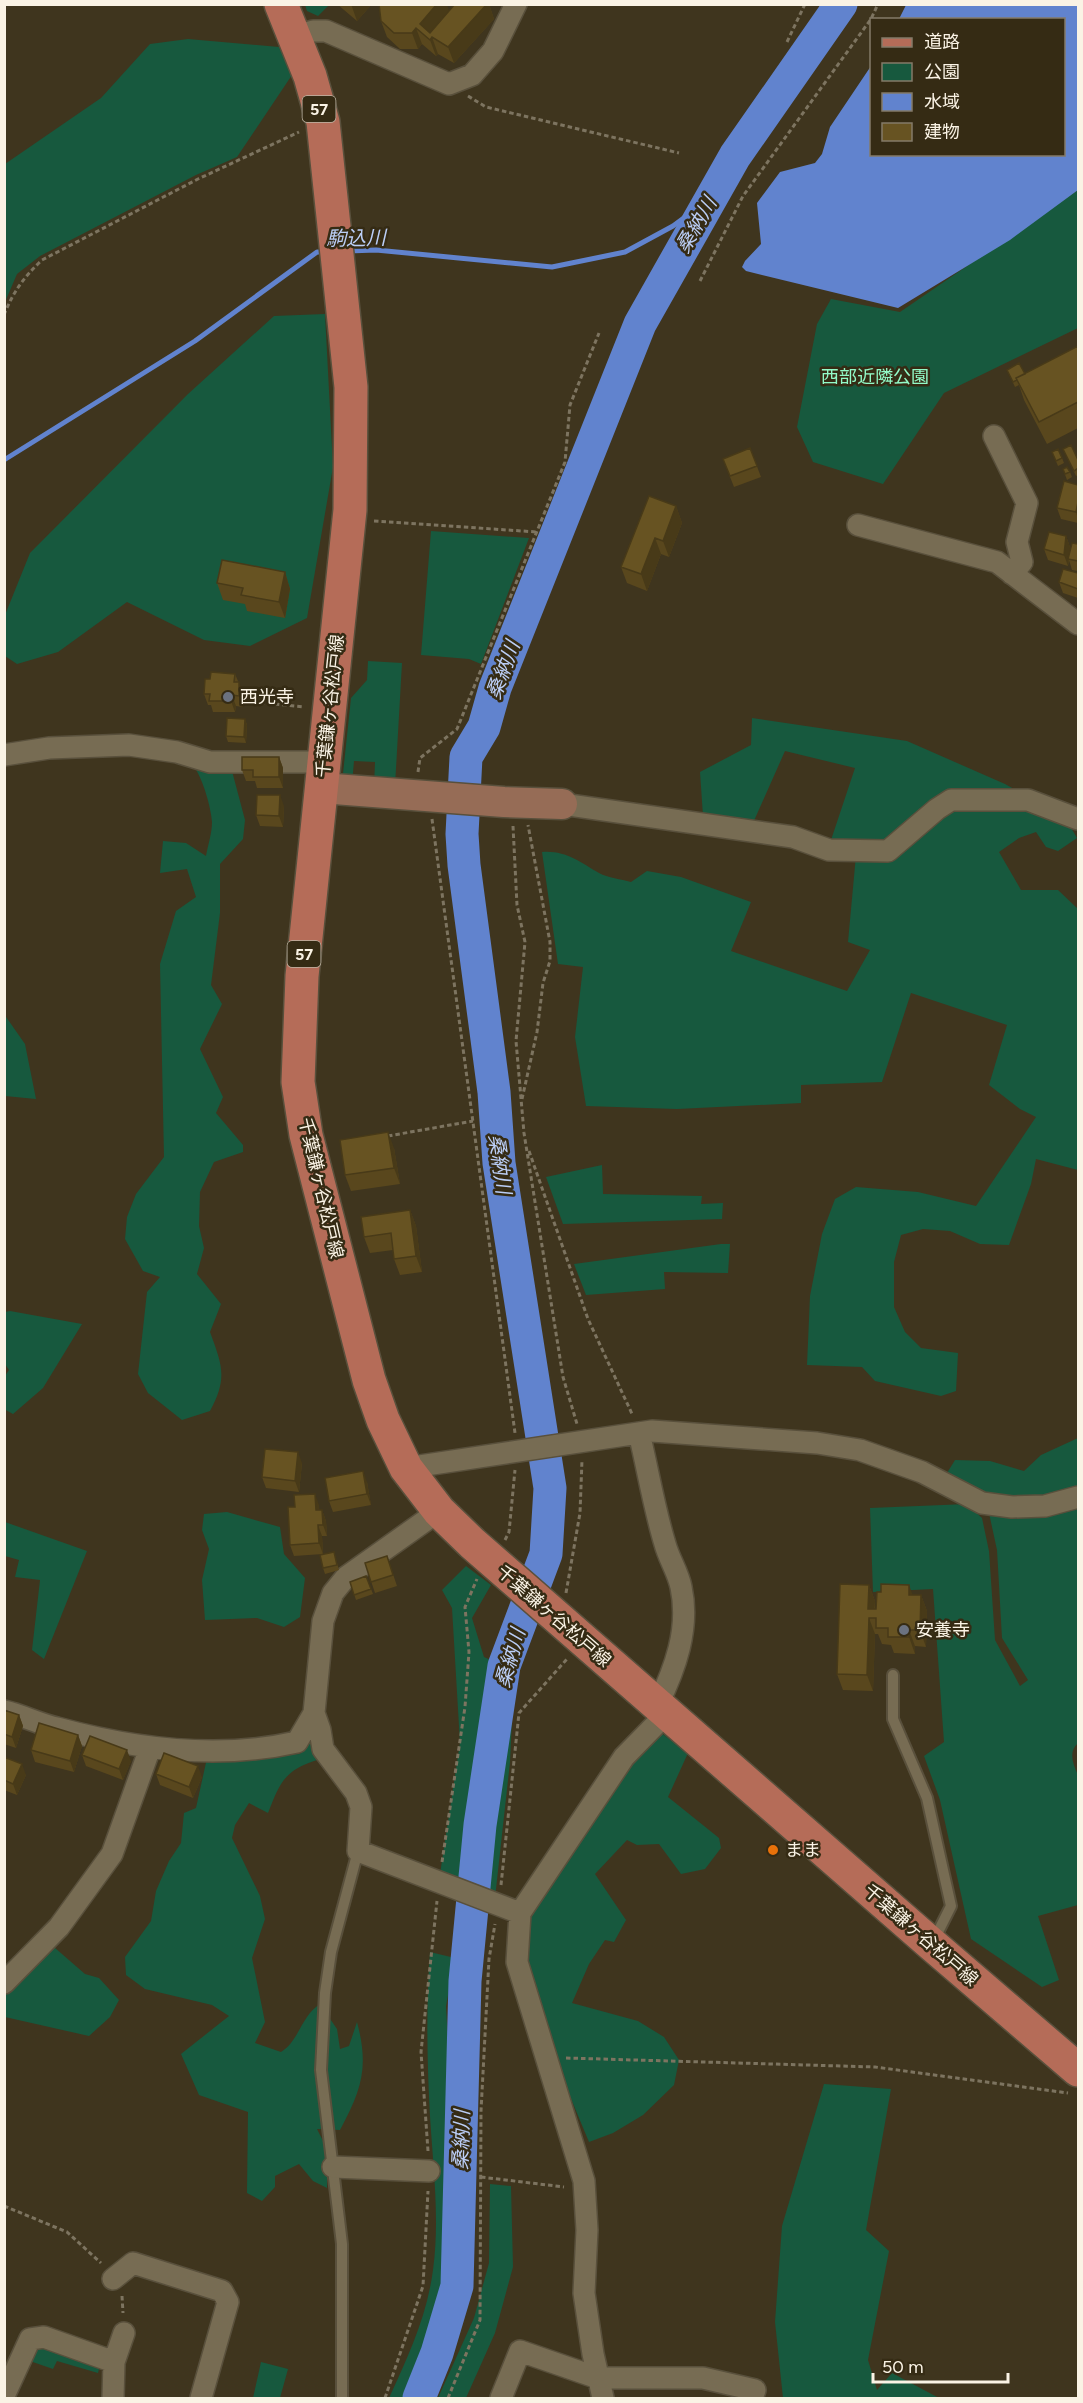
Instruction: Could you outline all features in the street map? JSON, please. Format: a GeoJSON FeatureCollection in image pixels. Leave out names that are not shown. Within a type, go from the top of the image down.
{"type":"FeatureCollection","features":[{"type":"Feature","properties":{"kind":"main road","name":"千葉鎌ヶ谷松戸線"},"geometry":{"type":"LineString","coordinates":[[281,4],[296,36],[323,123],[351,387],[352,469],[349,519],[302,976],[298,1082],[306,1135],[369,1380],[383,1420],[406,1468],[440,1511],[498,1566],[556,1603],[581,1640],[928,1942],[1075,2081]]}},
{"type":"Feature","properties":{"kind":"street"},"geometry":{"type":"LineString","coordinates":[[296,36],[313,31],[326,31],[449,84],[472,75],[493,51],[516,4]]}},
{"type":"Feature","properties":{"kind":"street"},"geometry":{"type":"LineString","coordinates":[[994,436],[1027,503],[1017,542],[1022,562],[1012,574]]}},
{"type":"Feature","properties":{"kind":"street"},"geometry":{"type":"LineString","coordinates":[[858,525],[996,562],[1078,624]]}},
{"type":"Feature","properties":{"kind":"street"},"geometry":{"type":"LineString","coordinates":[[4,755],[49,748],[129,745],[177,752],[210,762],[323,775],[427,796],[513,803],[562,804],[793,837],[829,850],[888,851],[937,809],[951,800],[1028,800],[1078,819]]}},
{"type":"Feature","properties":{"kind":"street"},"geometry":{"type":"LineString","coordinates":[[406,1468],[652,1431],[817,1443],[860,1450],[922,1472],[982,1503],[1012,1507],[1045,1506],[1078,1497]]}},
{"type":"Feature","properties":{"kind":"street"},"geometry":{"type":"LineString","coordinates":[[600,2389],[584,2293],[587,2230],[584,2189],[516,1962],[520,1913],[624,1757],[662,1710],[681,1643],[683,1607],[681,1586],[665,1544],[639,1433]]}},
{"type":"Feature","properties":{"kind":"street"},"geometry":{"type":"LineString","coordinates":[[4,1711],[56,1728],[150,1748],[199,1751],[266,1749],[297,1742],[314,1713],[323,1621],[333,1593],[346,1577],[440,1511]]}},
{"type":"Feature","properties":{"kind":"street"},"geometry":{"type":"LineString","coordinates":[[314,1713],[320,1730],[322,1749],[356,1793],[361,1808],[358,1851],[520,1913]]}},
{"type":"Feature","properties":{"kind":"street"},"geometry":{"type":"LineString","coordinates":[[4,1983],[58,1927],[112,1854],[150,1748]]}},
{"type":"Feature","properties":{"kind":"street"},"geometry":{"type":"LineString","coordinates":[[333,2167],[429,2171]]}},
{"type":"Feature","properties":{"kind":"street"},"geometry":{"type":"LineString","coordinates":[[113,2279],[133,2263],[222,2291],[228,2302],[201,2398]]}},
{"type":"Feature","properties":{"kind":"street"},"geometry":{"type":"LineString","coordinates":[[113,2398],[114,2362],[124,2333]]}},
{"type":"Feature","properties":{"kind":"street"},"geometry":{"type":"LineString","coordinates":[[4,2396],[30,2339],[44,2337],[114,2362]]}},
{"type":"Feature","properties":{"kind":"street"},"geometry":{"type":"LineString","coordinates":[[501,2398],[520,2350],[600,2389],[704,2379],[755,2390],[752,2398]]}},
{"type":"Feature","properties":{"kind":"lane"},"geometry":{"type":"LineString","coordinates":[[893,1675],[893,1719],[927,1798],[951,1906],[936,1936],[928,1942]]}},
{"type":"Feature","properties":{"kind":"lane"},"geometry":{"type":"LineString","coordinates":[[342,2398],[342,2244],[321,2070],[325,1993],[331,1952],[358,1851]]}},
{"type":"Feature","properties":{"kind":"path"},"geometry":{"type":"LineString","coordinates":[[787,42],[805,4]]}},
{"type":"Feature","properties":{"kind":"path"},"geometry":{"type":"LineString","coordinates":[[871,18],[878,4]]}},
{"type":"Feature","properties":{"kind":"path"},"geometry":{"type":"LineString","coordinates":[[699,281],[743,196],[870,20]]}},
{"type":"Feature","properties":{"kind":"path"},"geometry":{"type":"LineString","coordinates":[[449,84],[486,107],[680,153]]}},
{"type":"Feature","properties":{"kind":"path"},"geometry":{"type":"LineString","coordinates":[[4,315],[12,294],[22,279],[42,260],[198,179],[323,123]]}},
{"type":"Feature","properties":{"kind":"path"},"geometry":{"type":"LineString","coordinates":[[385,2398],[423,2286],[429,2171],[421,2052],[465,1707],[469,1652],[465,1607],[480,1572],[498,1566],[496,1554],[509,1532],[517,1450],[473,1121],[420,758],[457,729],[565,462],[570,405],[599,333]]}},
{"type":"Feature","properties":{"kind":"path"},"geometry":{"type":"LineString","coordinates":[[349,519],[537,532]]}},
{"type":"Feature","properties":{"kind":"path"},"geometry":{"type":"LineString","coordinates":[[245,701],[306,707]]}},
{"type":"Feature","properties":{"kind":"path"},"geometry":{"type":"LineString","coordinates":[[513,803],[517,905],[525,942],[525,963],[516,1017],[521,1102],[563,1377],[578,1443],[580,1513],[569,1584],[556,1603]]}},
{"type":"Feature","properties":{"kind":"path"},"geometry":{"type":"LineString","coordinates":[[513,803],[550,942],[550,961],[543,983],[537,1032],[521,1102]]}},
{"type":"Feature","properties":{"kind":"path"},"geometry":{"type":"LineString","coordinates":[[380,1138],[473,1121]]}},
{"type":"Feature","properties":{"kind":"path"},"geometry":{"type":"LineString","coordinates":[[526,1141],[588,1319],[625,1396],[639,1433]]}},
{"type":"Feature","properties":{"kind":"path"},"geometry":{"type":"LineString","coordinates":[[448,2398],[480,2320],[481,2111],[489,1959],[519,1713],[581,1640]]}},
{"type":"Feature","properties":{"kind":"path"},"geometry":{"type":"LineString","coordinates":[[545,2058],[875,2067],[1075,2081]]}},
{"type":"Feature","properties":{"kind":"path"},"geometry":{"type":"LineString","coordinates":[[481,2177],[584,2189]]}},
{"type":"Feature","properties":{"kind":"path"},"geometry":{"type":"LineString","coordinates":[[4,2206],[67,2232],[105,2266],[122,2294],[124,2333]]}},
{"type":"Feature","properties":{"kind":"green space"},"geometry":{"type":"Polygon","coordinates":[[[305,4],[329,5],[318,16],[307,11],[305,4]]]}},
{"type":"Feature","properties":{"kind":"green space"},"geometry":{"type":"Polygon","coordinates":[[[188,39],[279,47],[292,75],[237,157],[196,175],[40,256],[17,274],[5,302],[5,164],[101,98],[150,44],[188,39]]]}},
{"type":"Feature","properties":{"kind":"green space","name":"西部近隣公園"},"geometry":{"type":"Polygon","coordinates":[[[1078,190],[1078,328],[944,393],[883,484],[813,462],[797,427],[817,324],[831,299],[900,312],[1078,190]]]}},
{"type":"Feature","properties":{"kind":"green space"},"geometry":{"type":"Polygon","coordinates":[[[325,314],[333,467],[307,618],[250,646],[204,640],[127,602],[58,652],[17,664],[5,656],[5,615],[30,553],[188,394],[274,316],[325,314]]]}},
{"type":"Feature","properties":{"kind":"green space"},"geometry":{"type":"Polygon","coordinates":[[[431,531],[529,538],[481,664],[469,659],[421,655],[431,531]]]}},
{"type":"Feature","properties":{"kind":"green space"},"geometry":{"type":"Polygon","coordinates":[[[368,661],[402,663],[395,786],[374,787],[375,762],[354,761],[352,784],[342,783],[351,698],[367,680],[368,661]]]}},
{"type":"Feature","properties":{"kind":"green space"},"geometry":{"type":"Polygon","coordinates":[[[752,718],[907,741],[1005,784],[1028,797],[975,796],[886,847],[829,846],[855,768],[785,751],[753,823],[703,816],[700,772],[751,745],[752,718]]]}},
{"type":"Feature","properties":{"kind":"green space"},"geometry":{"type":"Polygon","coordinates":[[[195,768],[232,771],[245,820],[243,839],[220,864],[220,913],[211,985],[222,1004],[200,1049],[223,1097],[216,1113],[243,1145],[243,1152],[214,1162],[200,1192],[199,1226],[204,1248],[197,1274],[221,1304],[210,1332],[218,1354],[221,1380],[210,1411],[182,1420],[148,1393],[138,1374],[147,1292],[160,1277],[143,1271],[125,1239],[127,1217],[136,1194],[164,1157],[160,964],[176,911],[196,897],[187,869],[160,873],[163,841],[186,843],[206,856],[212,822],[204,786],[195,768]]]}},
{"type":"Feature","properties":{"kind":"green space"},"geometry":{"type":"Polygon","coordinates":[[[1027,806],[1067,821],[1077,838],[1058,851],[1046,847],[1036,832],[1019,838],[999,852],[1021,890],[1058,890],[1078,909],[1078,1170],[1036,1159],[1031,1184],[1009,1245],[980,1244],[950,1231],[923,1229],[901,1235],[894,1262],[894,1307],[905,1332],[921,1348],[958,1353],[956,1391],[941,1396],[875,1381],[862,1367],[807,1365],[810,1296],[822,1234],[835,1199],[856,1187],[918,1192],[976,1206],[1036,1117],[1020,1109],[989,1085],[1007,1025],[911,993],[882,1082],[801,1085],[801,1103],[677,1109],[586,1106],[575,1037],[583,967],[558,964],[542,852],[565,855],[610,877],[631,882],[647,871],[681,877],[751,902],[731,951],[847,991],[870,950],[848,942],[856,855],[894,855],[941,811],[1027,806]]]}},
{"type":"Feature","properties":{"kind":"green space"},"geometry":{"type":"Polygon","coordinates":[[[4,1014],[25,1044],[36,1099],[5,1096],[4,1014]]]}},
{"type":"Feature","properties":{"kind":"green space"},"geometry":{"type":"Polygon","coordinates":[[[602,1165],[603,1194],[702,1196],[701,1204],[723,1203],[722,1219],[563,1224],[546,1177],[602,1165]]]}},
{"type":"Feature","properties":{"kind":"green space"},"geometry":{"type":"Polygon","coordinates":[[[730,1244],[728,1273],[664,1272],[665,1289],[586,1295],[574,1264],[730,1244]]]}},
{"type":"Feature","properties":{"kind":"green space"},"geometry":{"type":"Polygon","coordinates":[[[5,1312],[82,1324],[43,1388],[13,1414],[4,1409],[5,1376],[9,1370],[5,1364],[5,1312]]]}},
{"type":"Feature","properties":{"kind":"green space"},"geometry":{"type":"Polygon","coordinates":[[[1078,1438],[1078,1493],[987,1500],[947,1473],[955,1460],[990,1461],[1024,1471],[1041,1455],[1078,1438]]]}},
{"type":"Feature","properties":{"kind":"green space"},"geometry":{"type":"Polygon","coordinates":[[[1078,1499],[1078,1743],[1072,1754],[1078,1775],[1078,1905],[1038,1916],[1059,1980],[1042,1987],[971,1939],[940,1800],[924,1756],[944,1742],[933,1589],[873,1592],[870,1508],[967,1504],[982,1518],[989,1551],[995,1640],[1020,1686],[1028,1680],[1002,1638],[997,1550],[989,1513],[1078,1499]]]}},
{"type":"Feature","properties":{"kind":"green space"},"geometry":{"type":"Polygon","coordinates":[[[227,1512],[280,1527],[284,1554],[305,1578],[300,1617],[284,1627],[257,1618],[205,1620],[202,1580],[209,1549],[202,1530],[204,1514],[227,1512]]]}},
{"type":"Feature","properties":{"kind":"green space"},"geometry":{"type":"Polygon","coordinates":[[[5,1522],[87,1551],[44,1659],[32,1650],[40,1580],[15,1577],[19,1560],[5,1556],[5,1522]]]}},
{"type":"Feature","properties":{"kind":"green space"},"geometry":{"type":"Polygon","coordinates":[[[466,1566],[491,1585],[472,1618],[484,1657],[504,1666],[514,1678],[510,1762],[495,1898],[440,1874],[460,1743],[452,1608],[442,1590],[466,1566]]]}},
{"type":"Feature","properties":{"kind":"green space"},"geometry":{"type":"Polygon","coordinates":[[[660,1732],[688,1753],[668,1797],[719,1838],[721,1848],[705,1869],[681,1874],[659,1844],[637,1845],[627,1840],[595,1874],[626,1920],[614,1942],[605,1940],[589,1964],[572,2003],[638,2021],[664,2037],[679,2060],[674,2085],[643,2115],[613,2133],[589,2142],[542,2029],[521,1963],[525,1916],[628,1759],[660,1732]]]}},
{"type":"Feature","properties":{"kind":"green space"},"geometry":{"type":"Polygon","coordinates":[[[313,1736],[320,1759],[299,1767],[286,1778],[268,1813],[249,1803],[235,1825],[232,1838],[260,1896],[265,1919],[252,1958],[265,2022],[255,2043],[281,2052],[292,2042],[308,2015],[320,2004],[337,2029],[340,2049],[349,2046],[357,2022],[363,2065],[354,2102],[340,2130],[317,2129],[327,2149],[327,2188],[313,2181],[299,2164],[275,2176],[275,2187],[262,2201],[247,2193],[248,2112],[199,2095],[181,2054],[229,2016],[212,2005],[145,1989],[126,1975],[125,1957],[151,1921],[156,1891],[169,1861],[181,1843],[184,1813],[196,1808],[207,1758],[300,1754],[313,1736]]]}},
{"type":"Feature","properties":{"kind":"green space"},"geometry":{"type":"Polygon","coordinates":[[[47,1941],[85,1974],[99,1978],[119,2000],[110,2017],[89,2036],[5,2017],[4,1993],[47,1941]]]}},
{"type":"Feature","properties":{"kind":"green space"},"geometry":{"type":"Polygon","coordinates":[[[430,1952],[455,1958],[446,2006],[456,2181],[454,2273],[449,2302],[410,2398],[389,2398],[410,2352],[421,2320],[430,2287],[435,2251],[435,2193],[428,2054],[430,1952]]]}},
{"type":"Feature","properties":{"kind":"green space"},"geometry":{"type":"Polygon","coordinates":[[[824,2084],[891,2089],[866,2230],[889,2251],[868,2360],[877,2390],[892,2373],[939,2398],[783,2398],[775,2322],[782,2226],[824,2084]]]}},
{"type":"Feature","properties":{"kind":"green space"},"geometry":{"type":"Polygon","coordinates":[[[490,2184],[511,2186],[513,2267],[495,2333],[466,2398],[438,2398],[474,2318],[489,2263],[490,2184]]]}},
{"type":"Feature","properties":{"kind":"green space"},"geometry":{"type":"Polygon","coordinates":[[[50,2346],[100,2365],[98,2373],[57,2361],[53,2369],[30,2361],[34,2350],[50,2346]]]}},
{"type":"Feature","properties":{"kind":"green space"},"geometry":{"type":"Polygon","coordinates":[[[261,2362],[288,2369],[280,2398],[253,2398],[261,2362]]]}},
{"type":"Feature","properties":{"kind":"water"},"geometry":{"type":"Polygon","coordinates":[[[906,5],[1078,5],[1078,190],[1010,240],[898,308],[746,271],[742,267],[745,261],[761,244],[757,203],[780,172],[815,163],[822,154],[830,127],[870,67],[870,156],[1065,156],[1065,18],[900,18],[906,5]]]}},
{"type":"Feature","properties":{"kind":"building"},"geometry":{"type":"Polygon","coordinates":[[[379,4],[437,4],[420,24],[430,33],[455,4],[487,4],[448,47],[432,37],[430,40],[416,28],[412,33],[394,33],[381,21],[379,4]]]}},
{"type":"Feature","properties":{"kind":"building"},"geometry":{"type":"Polygon","coordinates":[[[1078,346],[1078,402],[1039,422],[1016,378],[1078,346]]]}},
{"type":"Feature","properties":{"kind":"building"},"geometry":{"type":"Polygon","coordinates":[[[1019,363],[1025,374],[1013,382],[1007,370],[1019,363]]]}},
{"type":"Feature","properties":{"kind":"building"},"geometry":{"type":"Polygon","coordinates":[[[1071,445],[1078,460],[1078,468],[1074,471],[1063,449],[1071,445]]]}},
{"type":"Feature","properties":{"kind":"building"},"geometry":{"type":"Polygon","coordinates":[[[750,448],[757,466],[730,476],[723,459],[750,448]]]}},
{"type":"Feature","properties":{"kind":"building"},"geometry":{"type":"Polygon","coordinates":[[[1058,449],[1062,458],[1056,461],[1052,452],[1058,449]]]}},
{"type":"Feature","properties":{"kind":"building"},"geometry":{"type":"Polygon","coordinates":[[[1067,467],[1070,472],[1065,474],[1063,469],[1067,467]]]}},
{"type":"Feature","properties":{"kind":"building"},"geometry":{"type":"Polygon","coordinates":[[[1064,481],[1078,485],[1076,512],[1057,508],[1064,481]]]}},
{"type":"Feature","properties":{"kind":"building"},"geometry":{"type":"Polygon","coordinates":[[[649,496],[676,506],[663,541],[655,538],[641,574],[621,567],[649,496]]]}},
{"type":"Feature","properties":{"kind":"building"},"geometry":{"type":"Polygon","coordinates":[[[1049,532],[1066,536],[1064,555],[1044,549],[1049,532]]]}},
{"type":"Feature","properties":{"kind":"building"},"geometry":{"type":"Polygon","coordinates":[[[1072,543],[1078,544],[1078,561],[1068,559],[1072,543]]]}},
{"type":"Feature","properties":{"kind":"building"},"geometry":{"type":"Polygon","coordinates":[[[222,560],[285,572],[279,602],[241,595],[243,588],[217,583],[222,560]]]}},
{"type":"Feature","properties":{"kind":"building"},"geometry":{"type":"Polygon","coordinates":[[[1063,569],[1078,573],[1078,589],[1059,582],[1063,569]]]}},
{"type":"Feature","properties":{"kind":"building"},"geometry":{"type":"Polygon","coordinates":[[[211,672],[235,674],[234,682],[239,682],[239,696],[232,695],[231,701],[209,701],[210,694],[204,694],[205,679],[210,679],[211,672]]]}},
{"type":"Feature","properties":{"kind":"building"},"geometry":{"type":"Polygon","coordinates":[[[227,718],[245,719],[244,737],[226,736],[227,718]]]}},
{"type":"Feature","properties":{"kind":"building"},"geometry":{"type":"Polygon","coordinates":[[[242,757],[279,757],[279,777],[253,777],[253,770],[242,770],[242,757]]]}},
{"type":"Feature","properties":{"kind":"building"},"geometry":{"type":"Polygon","coordinates":[[[257,795],[280,795],[279,816],[256,815],[257,795]]]}},
{"type":"Feature","properties":{"kind":"building"},"geometry":{"type":"Polygon","coordinates":[[[388,1132],[394,1168],[345,1175],[340,1140],[388,1132]]]}},
{"type":"Feature","properties":{"kind":"building"},"geometry":{"type":"Polygon","coordinates":[[[410,1210],[416,1256],[394,1259],[391,1233],[364,1237],[361,1217],[410,1210]]]}},
{"type":"Feature","properties":{"kind":"building"},"geometry":{"type":"Polygon","coordinates":[[[265,1449],[298,1452],[295,1481],[262,1477],[265,1449]]]}},
{"type":"Feature","properties":{"kind":"building"},"geometry":{"type":"Polygon","coordinates":[[[363,1471],[367,1494],[329,1501],[325,1478],[363,1471]]]}},
{"type":"Feature","properties":{"kind":"building"},"geometry":{"type":"Polygon","coordinates":[[[315,1494],[316,1510],[322,1510],[323,1525],[318,1525],[319,1543],[290,1545],[288,1507],[295,1507],[294,1495],[315,1494]]]}},
{"type":"Feature","properties":{"kind":"building"},"geometry":{"type":"Polygon","coordinates":[[[334,1552],[337,1565],[323,1568],[320,1555],[334,1552]]]}},
{"type":"Feature","properties":{"kind":"building"},"geometry":{"type":"Polygon","coordinates":[[[387,1556],[393,1575],[371,1582],[365,1563],[387,1556]]]}},
{"type":"Feature","properties":{"kind":"building"},"geometry":{"type":"Polygon","coordinates":[[[366,1576],[371,1589],[354,1595],[350,1582],[366,1576]]]}},
{"type":"Feature","properties":{"kind":"building"},"geometry":{"type":"Polygon","coordinates":[[[840,1584],[869,1585],[868,1609],[876,1609],[877,1592],[881,1592],[881,1584],[909,1585],[909,1595],[921,1595],[920,1630],[909,1630],[909,1637],[888,1637],[888,1628],[876,1628],[876,1618],[869,1618],[867,1675],[837,1674],[840,1584]]]}},
{"type":"Feature","properties":{"kind":"building"},"geometry":{"type":"Polygon","coordinates":[[[4,1710],[19,1715],[12,1737],[4,1734],[4,1710]]]}},
{"type":"Feature","properties":{"kind":"building"},"geometry":{"type":"Polygon","coordinates":[[[39,1723],[78,1735],[70,1761],[31,1750],[39,1723]]]}},
{"type":"Feature","properties":{"kind":"building"},"geometry":{"type":"Polygon","coordinates":[[[90,1736],[127,1750],[119,1769],[82,1755],[90,1736]]]}},
{"type":"Feature","properties":{"kind":"building"},"geometry":{"type":"Polygon","coordinates":[[[164,1753],[198,1766],[189,1787],[156,1774],[164,1753]]]}},
{"type":"Feature","properties":{"kind":"building"},"geometry":{"type":"Polygon","coordinates":[[[4,1757],[22,1764],[13,1784],[4,1780],[4,1757]]]}},
{"type":"Feature","properties":{"kind":"waterway","name":"桑納川"},"geometry":{"type":"LineString","coordinates":[[419,2398],[437,2353],[457,2286],[465,1981],[480,1825],[504,1666],[546,1554],[550,1488],[499,1163],[494,1092],[464,865],[462,834],[466,757],[484,727],[495,688],[640,324],[735,156],[841,4]]}},
{"type":"Feature","properties":{"kind":"waterway","name":"駒込川"},"geometry":{"type":"LineString","coordinates":[[348,251],[376,250],[552,267],[625,252],[673,226],[715,195]]}},
{"type":"Feature","properties":{"kind":"waterway","name":"駒込川"},"geometry":{"type":"LineString","coordinates":[[4,460],[195,341],[317,252],[327,252]]}},
{"type":"Feature","properties":{"kind":"place","name":"西光寺"},"geometry":{"type":"Point","coordinates":[228,697]}},
{"type":"Feature","properties":{"kind":"place","name":"安養寺"},"geometry":{"type":"Point","coordinates":[904,1630]}},
{"type":"Feature","properties":{"kind":"place","name":"まま"},"geometry":{"type":"Point","coordinates":[773,1850]}}]}
